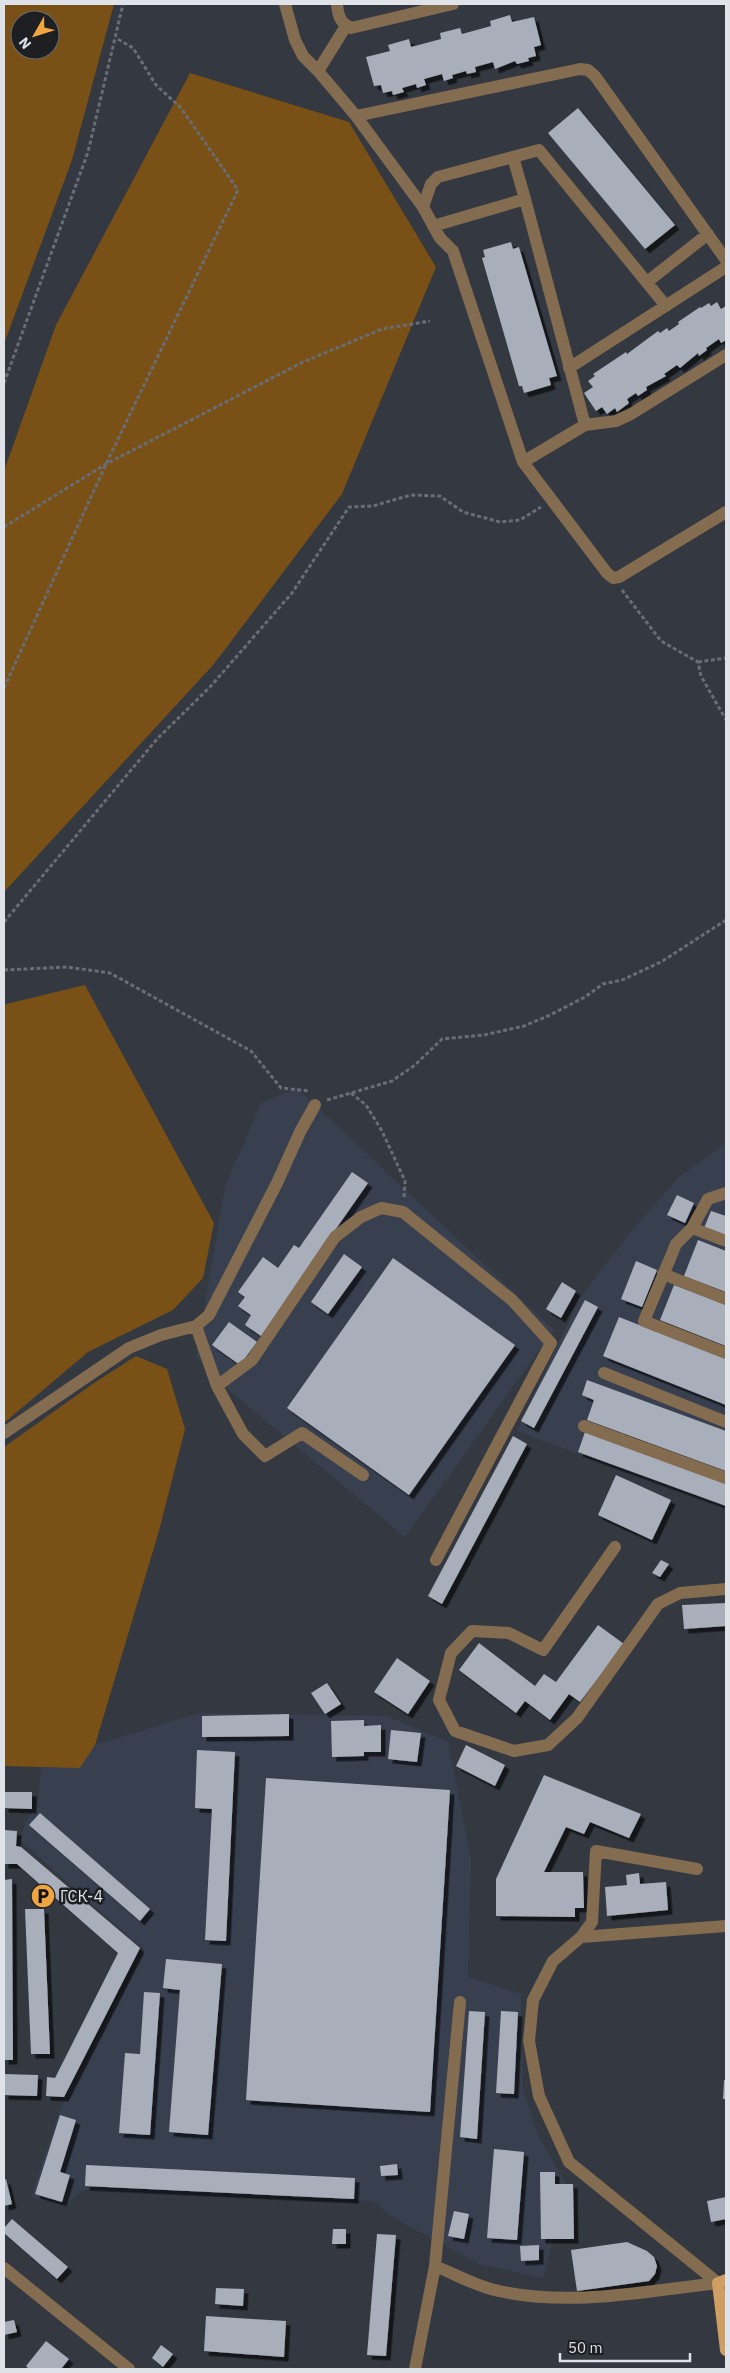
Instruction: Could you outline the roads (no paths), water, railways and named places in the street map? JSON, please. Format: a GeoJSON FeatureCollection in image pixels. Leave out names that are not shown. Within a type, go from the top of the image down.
{"type":"FeatureCollection","features":[{"type":"Feature","properties":{"kind":"main road"},"geometry":{"type":"LineString","coordinates":[[722,2282],[726,2350]]}},
{"type":"Feature","properties":{"kind":"street"},"geometry":{"type":"LineString","coordinates":[[286,4],[295,40],[303,56],[318,70],[356,116],[423,207],[440,238],[453,251],[523,462],[608,573],[613,578],[618,577],[726,512]]}},
{"type":"Feature","properties":{"kind":"street"},"geometry":{"type":"LineString","coordinates":[[337,4],[338,16],[346,26],[351,28],[452,4]]}},
{"type":"Feature","properties":{"kind":"street"},"geometry":{"type":"LineString","coordinates":[[318,70],[346,26]]}},
{"type":"Feature","properties":{"kind":"street"},"geometry":{"type":"LineString","coordinates":[[356,116],[580,69],[588,70],[595,76],[726,260]]}},
{"type":"Feature","properties":{"kind":"street"},"geometry":{"type":"LineString","coordinates":[[423,207],[431,184],[438,177],[538,150],[666,306]]}},
{"type":"Feature","properties":{"kind":"street"},"geometry":{"type":"LineString","coordinates":[[513,157],[585,425]]}},
{"type":"Feature","properties":{"kind":"street"},"geometry":{"type":"LineString","coordinates":[[433,226],[524,199]]}},
{"type":"Feature","properties":{"kind":"street"},"geometry":{"type":"LineString","coordinates":[[647,282],[708,234]]}},
{"type":"Feature","properties":{"kind":"street"},"geometry":{"type":"LineString","coordinates":[[570,368],[726,267]]}},
{"type":"Feature","properties":{"kind":"street"},"geometry":{"type":"LineString","coordinates":[[523,462],[585,425],[616,421],[726,355]]}},
{"type":"Feature","properties":{"kind":"street"},"geometry":{"type":"LineString","coordinates":[[4,1433],[129,1348],[161,1335],[196,1326],[209,1315],[318,1098]]}},
{"type":"Feature","properties":{"kind":"street"},"geometry":{"type":"LineString","coordinates":[[726,1193],[708,1199],[692,1228],[676,1244],[644,1321],[726,1353]]}},
{"type":"Feature","properties":{"kind":"street"},"geometry":{"type":"LineString","coordinates":[[217,1386],[252,1360],[335,1237],[360,1217],[381,1208],[403,1212],[512,1300],[551,1343],[436,1560]]}},
{"type":"Feature","properties":{"kind":"street"},"geometry":{"type":"LineString","coordinates":[[692,1228],[726,1241]]}},
{"type":"Feature","properties":{"kind":"street"},"geometry":{"type":"LineString","coordinates":[[663,1274],[726,1299]]}},
{"type":"Feature","properties":{"kind":"street"},"geometry":{"type":"LineString","coordinates":[[196,1326],[217,1386],[242,1434],[265,1456],[302,1433],[363,1476]]}},
{"type":"Feature","properties":{"kind":"street"},"geometry":{"type":"LineString","coordinates":[[604,1373],[726,1422]]}},
{"type":"Feature","properties":{"kind":"street"},"geometry":{"type":"LineString","coordinates":[[584,1426],[726,1478]]}},
{"type":"Feature","properties":{"kind":"street"},"geometry":{"type":"LineString","coordinates":[[616,1546],[543,1650],[509,1632],[472,1631],[450,1653],[439,1700],[455,1732],[514,1751],[548,1745],[576,1718],[658,1604],[680,1593],[726,1589]]}},
{"type":"Feature","properties":{"kind":"street"},"geometry":{"type":"LineString","coordinates":[[696,1869],[596,1851],[592,1922],[581,1938],[553,1961],[533,2000],[529,2041],[539,2096],[569,2162],[722,2282]]}},
{"type":"Feature","properties":{"kind":"street"},"geometry":{"type":"LineString","coordinates":[[581,1938],[726,1926]]}},
{"type":"Feature","properties":{"kind":"street"},"geometry":{"type":"LineString","coordinates":[[415,2369],[435,2266],[460,2002]]}},
{"type":"Feature","properties":{"kind":"street"},"geometry":{"type":"LineString","coordinates":[[435,2266],[497,2291],[535,2297],[607,2297],[722,2282]]}},
{"type":"Feature","properties":{"kind":"street"},"geometry":{"type":"LineString","coordinates":[[4,2268],[128,2369]]}},
{"type":"Feature","properties":{"kind":"place","name":"ГСК-4"},"geometry":{"type":"Point","coordinates":[43,1896]}}]}
